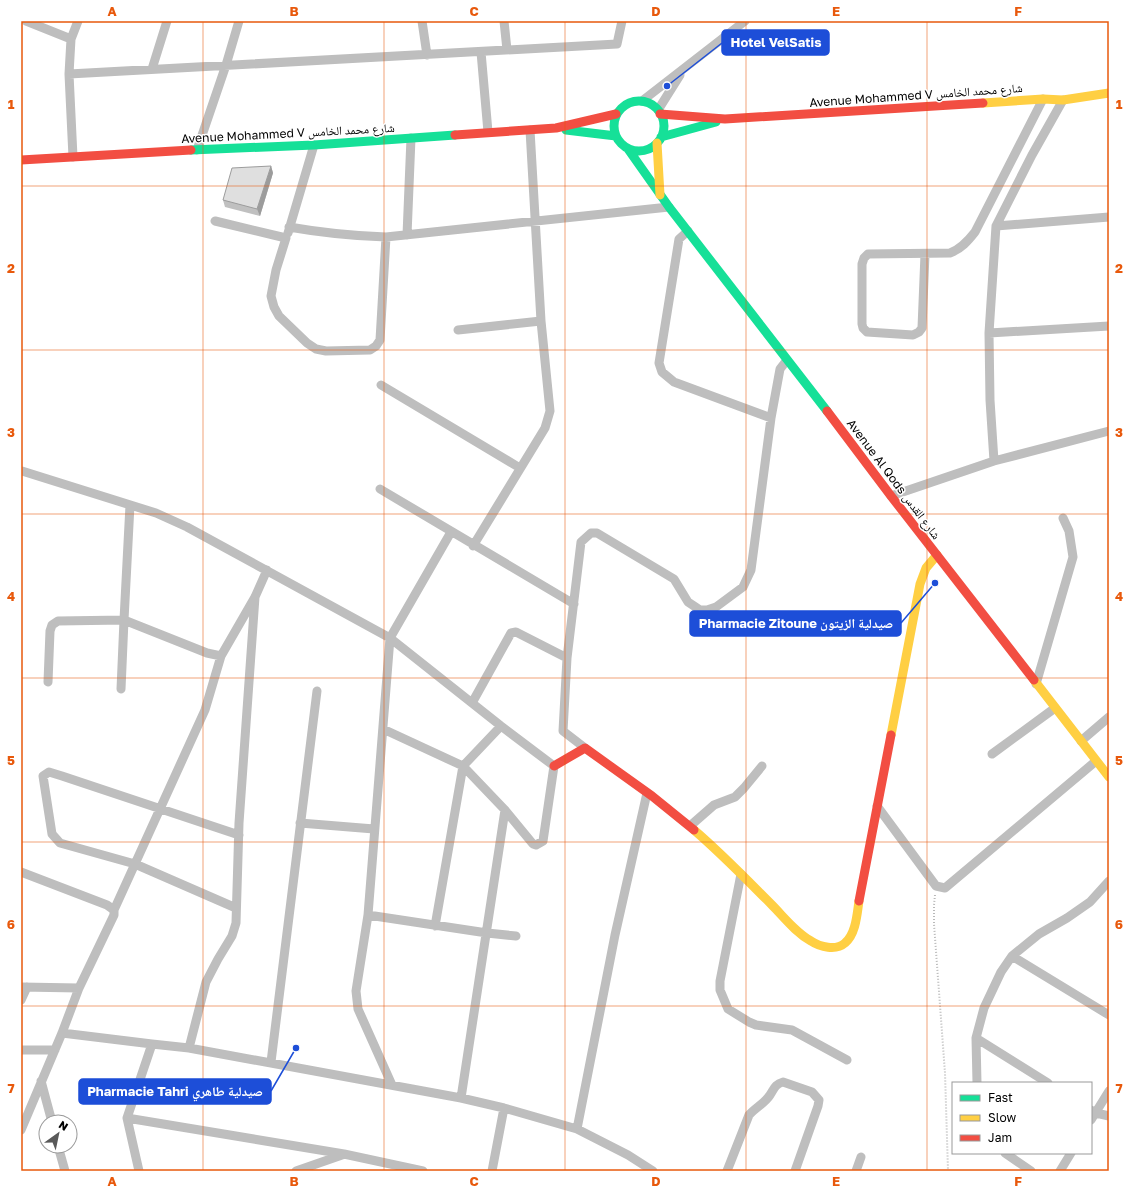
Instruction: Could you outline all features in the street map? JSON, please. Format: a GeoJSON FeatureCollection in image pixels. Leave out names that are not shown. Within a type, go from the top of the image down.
{"type":"FeatureCollection","features":[{"type":"Feature","properties":{"kind":"street"},"geometry":{"type":"LineString","coordinates":[[26,21],[71,40]]}},
{"type":"Feature","properties":{"kind":"street"},"geometry":{"type":"LineString","coordinates":[[73,157],[69,74],[71,40],[78,21]]}},
{"type":"Feature","properties":{"kind":"street"},"geometry":{"type":"LineString","coordinates":[[152,69],[167,21]]}},
{"type":"Feature","properties":{"kind":"street"},"geometry":{"type":"LineString","coordinates":[[197,150],[226,65],[239,21]]}},
{"type":"Feature","properties":{"kind":"street"},"geometry":{"type":"LineString","coordinates":[[422,21],[427,55]]}},
{"type":"Feature","properties":{"kind":"street"},"geometry":{"type":"LineString","coordinates":[[504,21],[507,50]]}},
{"type":"Feature","properties":{"kind":"street"},"geometry":{"type":"LineString","coordinates":[[69,74],[617,44],[622,21]]}},
{"type":"Feature","properties":{"kind":"street"},"geometry":{"type":"LineString","coordinates":[[642,101],[745,21]]}},
{"type":"Feature","properties":{"kind":"street"},"geometry":{"type":"LineString","coordinates":[[481,52],[488,132]]}},
{"type":"Feature","properties":{"kind":"street"},"geometry":{"type":"LineString","coordinates":[[659,112],[683,70]]}},
{"type":"Feature","properties":{"kind":"street","name":"Avenue Mohammed V شارع محمد الخامس"},"geometry":{"type":"LineString","coordinates":[[659,112],[725,119],[1043,99],[1063,100],[1109,93]]}},
{"type":"Feature","properties":{"kind":"street"},"geometry":{"type":"LineString","coordinates":[[925,254],[922,328],[919,332],[913,335],[867,332],[863,328],[862,324],[862,264],[864,258],[868,254],[950,253],[958,250],[975,232],[1043,99]]}},
{"type":"Feature","properties":{"kind":"street"},"geometry":{"type":"LineString","coordinates":[[994,461],[990,400],[989,333],[996,226],[1032,155],[1063,100]]}},
{"type":"Feature","properties":{"kind":"street"},"geometry":{"type":"LineString","coordinates":[[634,101],[642,101],[648,103],[659,112],[664,130],[659,140],[651,148],[636,151],[628,149],[621,144],[616,136],[614,125],[616,114],[621,108],[634,101]]}},
{"type":"Feature","properties":{"kind":"street","name":"Avenue Mohammed V شارع محمد الخامس"},"geometry":{"type":"LineString","coordinates":[[21,160],[314,145],[556,128],[616,114]]}},
{"type":"Feature","properties":{"kind":"street","name":"Avenue Mohammed V شارع محمد الخامس"},"geometry":{"type":"LineString","coordinates":[[659,140],[725,119]]}},
{"type":"Feature","properties":{"kind":"street","name":"Avenue Mohammed V شارع محمد الخامس"},"geometry":{"type":"LineString","coordinates":[[556,128],[616,136]]}},
{"type":"Feature","properties":{"kind":"street"},"geometry":{"type":"LineString","coordinates":[[473,546],[544,428],[550,411],[541,321],[530,130]]}},
{"type":"Feature","properties":{"kind":"street"},"geometry":{"type":"LineString","coordinates":[[407,235],[411,138]]}},
{"type":"Feature","properties":{"kind":"street"},"geometry":{"type":"LineString","coordinates":[[659,140],[660,195]]}},
{"type":"Feature","properties":{"kind":"street"},"geometry":{"type":"LineString","coordinates":[[314,145],[276,270],[271,296],[274,307],[279,316],[307,343],[316,349],[326,351],[352,351],[370,350],[376,346],[380,340],[386,237]]}},
{"type":"Feature","properties":{"kind":"street","name":"Avenue Al Qods شارع القدس"},"geometry":{"type":"LineString","coordinates":[[628,149],[669,207],[811,389],[890,496],[1109,777]]}},
{"type":"Feature","properties":{"kind":"street"},"geometry":{"type":"LineString","coordinates":[[289,227],[327,233],[386,237],[669,207]]}},
{"type":"Feature","properties":{"kind":"street"},"geometry":{"type":"LineString","coordinates":[[996,226],[1109,217]]}},
{"type":"Feature","properties":{"kind":"street"},"geometry":{"type":"LineString","coordinates":[[215,221],[286,238]]}},
{"type":"Feature","properties":{"kind":"street"},"geometry":{"type":"LineString","coordinates":[[688,231],[679,239],[659,363],[662,372],[674,382],[771,418]]}},
{"type":"Feature","properties":{"kind":"street"},"geometry":{"type":"LineString","coordinates":[[458,330],[541,321]]}},
{"type":"Feature","properties":{"kind":"street"},"geometry":{"type":"LineString","coordinates":[[989,333],[1109,326]]}},
{"type":"Feature","properties":{"kind":"street"},"geometry":{"type":"LineString","coordinates":[[787,360],[780,369],[771,418],[751,570],[743,587],[716,607],[707,610],[700,610],[688,602],[674,579],[597,533],[592,533],[581,542],[567,658],[563,731],[690,826],[741,874],[798,932],[816,944],[828,948],[846,944],[853,933],[922,576],[928,564],[937,556]]}},
{"type":"Feature","properties":{"kind":"street"},"geometry":{"type":"LineString","coordinates":[[381,385],[520,468]]}},
{"type":"Feature","properties":{"kind":"street"},"geometry":{"type":"LineString","coordinates":[[890,496],[994,461],[1109,431]]}},
{"type":"Feature","properties":{"kind":"street"},"geometry":{"type":"LineString","coordinates":[[22,471],[156,513],[187,527],[390,638],[554,766]]}},
{"type":"Feature","properties":{"kind":"street"},"geometry":{"type":"LineString","coordinates":[[380,490],[574,604]]}},
{"type":"Feature","properties":{"kind":"street"},"geometry":{"type":"LineString","coordinates":[[121,689],[130,505]]}},
{"type":"Feature","properties":{"kind":"street"},"geometry":{"type":"LineString","coordinates":[[1036,684],[1073,557],[1069,531],[1063,518]]}},
{"type":"Feature","properties":{"kind":"street"},"geometry":{"type":"LineString","coordinates":[[392,1085],[358,1009],[356,991],[368,915],[390,638],[451,532]]}},
{"type":"Feature","properties":{"kind":"street"},"geometry":{"type":"LineString","coordinates":[[21,1130],[62,1033],[79,988],[114,915],[114,910],[205,710],[221,656],[255,597],[267,570]]}},
{"type":"Feature","properties":{"kind":"street"},"geometry":{"type":"LineString","coordinates":[[189,1048],[206,982],[232,936],[236,923],[239,835],[255,597]]}},
{"type":"Feature","properties":{"kind":"street"},"geometry":{"type":"LineString","coordinates":[[48,682],[50,631],[52,625],[58,622],[124,620],[207,653],[221,656]]}},
{"type":"Feature","properties":{"kind":"street"},"geometry":{"type":"LineString","coordinates":[[472,703],[511,633],[516,632],[567,658]]}},
{"type":"Feature","properties":{"kind":"street"},"geometry":{"type":"LineString","coordinates":[[271,1062],[317,690]]}},
{"type":"Feature","properties":{"kind":"street"},"geometry":{"type":"LineString","coordinates":[[992,754],[1055,708]]}},
{"type":"Feature","properties":{"kind":"street"},"geometry":{"type":"LineString","coordinates":[[1081,741],[1109,717]]}},
{"type":"Feature","properties":{"kind":"street"},"geometry":{"type":"LineString","coordinates":[[436,926],[463,766],[501,726]]}},
{"type":"Feature","properties":{"kind":"street"},"geometry":{"type":"LineString","coordinates":[[383,729],[463,766],[505,810],[533,844],[536,845],[543,841],[554,766]]}},
{"type":"Feature","properties":{"kind":"street"},"geometry":{"type":"LineString","coordinates":[[554,766],[586,748]]}},
{"type":"Feature","properties":{"kind":"street"},"geometry":{"type":"LineString","coordinates":[[877,806],[936,886],[944,888],[1096,761]]}},
{"type":"Feature","properties":{"kind":"street"},"geometry":{"type":"LineString","coordinates":[[690,826],[714,805],[735,797],[762,766]]}},
{"type":"Feature","properties":{"kind":"street"},"geometry":{"type":"LineString","coordinates":[[236,908],[135,864],[60,843],[52,834],[43,776],[49,772],[239,835]]}},
{"type":"Feature","properties":{"kind":"street"},"geometry":{"type":"LineString","coordinates":[[577,1130],[615,935],[647,793]]}},
{"type":"Feature","properties":{"kind":"street"},"geometry":{"type":"LineString","coordinates":[[461,1098],[505,810]]}},
{"type":"Feature","properties":{"kind":"street"},"geometry":{"type":"LineString","coordinates":[[300,823],[374,829]]}},
{"type":"Feature","properties":{"kind":"street"},"geometry":{"type":"LineString","coordinates":[[21,872],[107,905],[114,910]]}},
{"type":"Feature","properties":{"kind":"street"},"geometry":{"type":"LineString","coordinates":[[741,874],[720,981],[720,990],[728,1009],[756,1025],[792,1030],[847,1060]]}},
{"type":"Feature","properties":{"kind":"street"},"geometry":{"type":"LineString","coordinates":[[977,1082],[976,1038],[984,1008],[1001,972],[1012,956],[1039,934],[1067,918],[1090,902],[1109,881]]}},
{"type":"Feature","properties":{"kind":"street"},"geometry":{"type":"LineString","coordinates":[[368,915],[436,926],[516,936]]}},
{"type":"Feature","properties":{"kind":"street"},"geometry":{"type":"LineString","coordinates":[[1012,956],[1109,1015]]}},
{"type":"Feature","properties":{"kind":"street"},"geometry":{"type":"LineString","coordinates":[[21,1000],[24,987],[79,988]]}},
{"type":"Feature","properties":{"kind":"street"},"geometry":{"type":"LineString","coordinates":[[62,1033],[189,1048],[461,1098],[504,1108],[577,1130],[628,1155],[653,1171]]}},
{"type":"Feature","properties":{"kind":"street"},"geometry":{"type":"LineString","coordinates":[[976,1038],[1046,1082]]}},
{"type":"Feature","properties":{"kind":"street"},"geometry":{"type":"LineString","coordinates":[[139,1171],[127,1118],[152,1044]]}},
{"type":"Feature","properties":{"kind":"street"},"geometry":{"type":"LineString","coordinates":[[21,1050],[55,1050]]}},
{"type":"Feature","properties":{"kind":"street"},"geometry":{"type":"LineString","coordinates":[[41,1081],[50,1114]]}},
{"type":"Feature","properties":{"kind":"street"},"geometry":{"type":"LineString","coordinates":[[727,1171],[749,1115],[770,1096],[778,1083],[782,1082],[812,1092],[819,1100],[795,1171]]}},
{"type":"Feature","properties":{"kind":"street"},"geometry":{"type":"LineString","coordinates":[[1109,1091],[1092,1114],[1109,1116]]}},
{"type":"Feature","properties":{"kind":"street"},"geometry":{"type":"LineString","coordinates":[[492,1171],[504,1108]]}},
{"type":"Feature","properties":{"kind":"street"},"geometry":{"type":"LineString","coordinates":[[127,1118],[344,1154],[423,1171]]}},
{"type":"Feature","properties":{"kind":"street"},"geometry":{"type":"LineString","coordinates":[[60,1154],[65,1171]]}},
{"type":"Feature","properties":{"kind":"street"},"geometry":{"type":"LineString","coordinates":[[296,1171],[344,1154]]}},
{"type":"Feature","properties":{"kind":"street"},"geometry":{"type":"LineString","coordinates":[[1006,1154],[1031,1171]]}},
{"type":"Feature","properties":{"kind":"street"},"geometry":{"type":"LineString","coordinates":[[1060,1171],[1070,1154]]}},
{"type":"Feature","properties":{"kind":"street"},"geometry":{"type":"LineString","coordinates":[[856,1171],[861,1157]]}},
{"type":"Feature","properties":{"kind":"path"},"geometry":{"type":"LineString","coordinates":[[936,886],[934,924],[945,1073],[948,1171]]}},
{"type":"Feature","properties":{"kind":"building"},"geometry":{"type":"Polygon","coordinates":[[[271,166],[257,209],[223,200],[232,168],[271,166]]]}},
{"type":"Feature","properties":{"kind":"traffic: fast"},"geometry":{"type":"LineString","coordinates":[[639,101],[648,103],[657,108],[662,117],[664,126],[662,135],[657,144],[648,149],[639,151],[630,149],[621,144],[616,135],[614,126],[616,117],[621,108],[630,103],[639,101]]}},
{"type":"Feature","properties":{"kind":"traffic: fast"},"geometry":{"type":"LineString","coordinates":[[661,137],[716,122]]}},
{"type":"Feature","properties":{"kind":"traffic: fast"},"geometry":{"type":"LineString","coordinates":[[566,130],[616,136]]}},
{"type":"Feature","properties":{"kind":"traffic: fast"},"geometry":{"type":"LineString","coordinates":[[191,150],[314,145],[455,135]]}},
{"type":"Feature","properties":{"kind":"traffic: fast"},"geometry":{"type":"LineString","coordinates":[[628,149],[669,207],[827,411]]}},
{"type":"Feature","properties":{"kind":"traffic: slow"},"geometry":{"type":"LineString","coordinates":[[983,103],[1043,99],[1063,100],[1109,93]]}},
{"type":"Feature","properties":{"kind":"traffic: slow"},"geometry":{"type":"LineString","coordinates":[[657,143],[660,195]]}},
{"type":"Feature","properties":{"kind":"traffic: slow"},"geometry":{"type":"LineString","coordinates":[[891,735],[920,584],[926,568],[937,555]]}},
{"type":"Feature","properties":{"kind":"traffic: slow"},"geometry":{"type":"LineString","coordinates":[[1034,680],[1109,777]]}},
{"type":"Feature","properties":{"kind":"traffic: slow"},"geometry":{"type":"LineString","coordinates":[[694,830],[733,866],[795,929],[819,945],[837,947],[849,939],[854,929],[859,901]]}},
{"type":"Feature","properties":{"kind":"traffic: jam"},"geometry":{"type":"LineString","coordinates":[[660,114],[725,119],[983,103]]}},
{"type":"Feature","properties":{"kind":"traffic: jam"},"geometry":{"type":"LineString","coordinates":[[455,135],[556,128],[616,114]]}},
{"type":"Feature","properties":{"kind":"traffic: jam"},"geometry":{"type":"LineString","coordinates":[[21,160],[191,150]]}},
{"type":"Feature","properties":{"kind":"traffic: jam"},"geometry":{"type":"LineString","coordinates":[[827,411],[1034,680]]}},
{"type":"Feature","properties":{"kind":"traffic: jam"},"geometry":{"type":"LineString","coordinates":[[859,901],[891,735]]}},
{"type":"Feature","properties":{"kind":"traffic: jam"},"geometry":{"type":"LineString","coordinates":[[554,766],[585,748],[652,796],[694,830]]}},
{"type":"Feature","properties":{"kind":"place","name":"Hotel VelSatis"},"geometry":{"type":"Point","coordinates":[667,86]}},
{"type":"Feature","properties":{"kind":"place","name":"Pharmacie Zitoune صيدلية الزيتون"},"geometry":{"type":"Point","coordinates":[935,583]}},
{"type":"Feature","properties":{"kind":"place","name":"Pharmacie Tahri صيدلية طاهري"},"geometry":{"type":"Point","coordinates":[296,1048]}}]}
